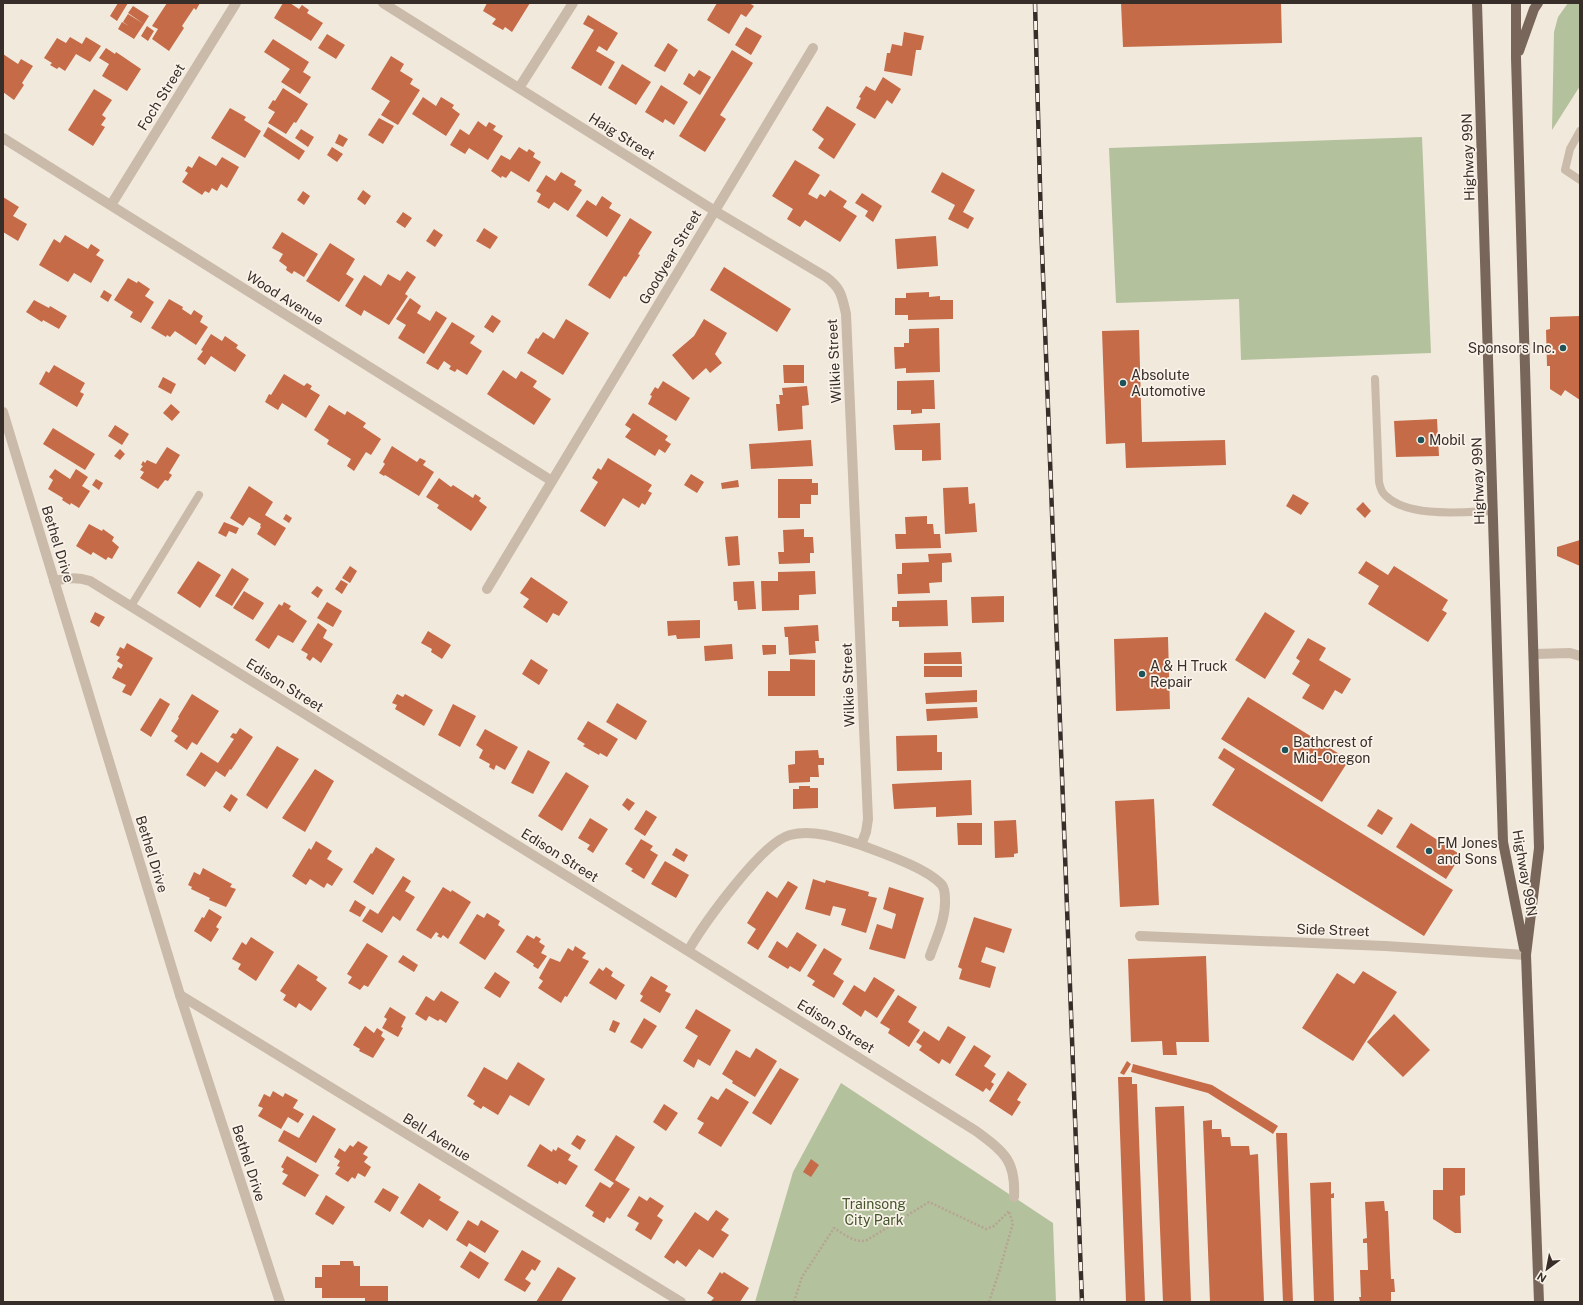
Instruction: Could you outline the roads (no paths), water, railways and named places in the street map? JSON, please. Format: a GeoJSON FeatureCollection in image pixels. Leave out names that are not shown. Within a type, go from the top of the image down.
{"type":"FeatureCollection","features":[{"type":"Feature","properties":{"kind":"main road","name":"Highway 99N"},"geometry":{"type":"LineString","coordinates":[[1477,3],[1503,842],[1526,955]]}},
{"type":"Feature","properties":{"kind":"main road","name":"Highway 99N"},"geometry":{"type":"LineString","coordinates":[[1516,3],[1516,58],[1539,848],[1526,955],[1539,1302]]}},
{"type":"Feature","properties":{"kind":"main road"},"geometry":{"type":"LineString","coordinates":[[1516,58],[1534,9],[1538,3]]}},
{"type":"Feature","properties":{"kind":"street","name":"Foch Street"},"geometry":{"type":"LineString","coordinates":[[111,205],[236,3]]}},
{"type":"Feature","properties":{"kind":"street","name":"Haig Street"},"geometry":{"type":"LineString","coordinates":[[384,3],[715,211],[826,277],[834,283],[842,295]]}},
{"type":"Feature","properties":{"kind":"street"},"geometry":{"type":"LineString","coordinates":[[519,88],[573,3]]}},
{"type":"Feature","properties":{"kind":"street","name":"Goodyear Street"},"geometry":{"type":"LineString","coordinates":[[486,589],[813,48]]}},
{"type":"Feature","properties":{"kind":"street","name":"Wood Avenue"},"geometry":{"type":"LineString","coordinates":[[3,138],[552,481]]}},
{"type":"Feature","properties":{"kind":"street","name":"Wilkie Street"},"geometry":{"type":"LineString","coordinates":[[842,295],[846,321],[868,819],[866,832],[861,845]]}},
{"type":"Feature","properties":{"kind":"street","name":"Bethel Drive"},"geometry":{"type":"LineString","coordinates":[[3,412],[180,995],[280,1302]]}},
{"type":"Feature","properties":{"kind":"street","name":"Edison Street"},"geometry":{"type":"LineString","coordinates":[[54,581],[70,577],[90,581],[688,950],[976,1131],[991,1142],[1006,1157],[1012,1169],[1014,1197]]}},
{"type":"Feature","properties":{"kind":"street"},"geometry":{"type":"LineString","coordinates":[[1534,654],[1570,653],[1580,656]]}},
{"type":"Feature","properties":{"kind":"street"},"geometry":{"type":"LineString","coordinates":[[688,950],[700,930],[745,873],[762,855],[787,835],[797,833],[819,834],[861,845],[902,861],[930,875],[943,886],[946,898],[944,914],[930,956]]}},
{"type":"Feature","properties":{"kind":"street","name":"Side Street"},"geometry":{"type":"LineString","coordinates":[[1140,936],[1385,946],[1526,955]]}},
{"type":"Feature","properties":{"kind":"street","name":"Bell Avenue"},"geometry":{"type":"LineString","coordinates":[[180,995],[681,1302]]}},
{"type":"Feature","properties":{"kind":"lane"},"geometry":{"type":"LineString","coordinates":[[1579,134],[1570,149],[1565,170],[1580,180]]}},
{"type":"Feature","properties":{"kind":"lane"},"geometry":{"type":"LineString","coordinates":[[1375,379],[1379,482],[1385,496],[1399,504],[1430,512],[1492,511]]}},
{"type":"Feature","properties":{"kind":"lane"},"geometry":{"type":"LineString","coordinates":[[131,606],[199,495]]}},
{"type":"Feature","properties":{"kind":"railway"},"geometry":{"type":"LineString","coordinates":[[1035,3],[1041,223],[1082,1302]]}},
{"type":"Feature","properties":{"kind":"place","name":"Sponsors Inc."},"geometry":{"type":"Point","coordinates":[1563,348]}},
{"type":"Feature","properties":{"kind":"place","name":"Absolute Automotive"},"geometry":{"type":"Point","coordinates":[1123,383]}},
{"type":"Feature","properties":{"kind":"place","name":"Mobil"},"geometry":{"type":"Point","coordinates":[1421,440]}},
{"type":"Feature","properties":{"kind":"place","name":"A & H Truck Repair"},"geometry":{"type":"Point","coordinates":[1142,674]}},
{"type":"Feature","properties":{"kind":"place","name":"Bathcrest of Mid-Oregon"},"geometry":{"type":"Point","coordinates":[1285,750]}},
{"type":"Feature","properties":{"kind":"place","name":"FM Jones and Sons"},"geometry":{"type":"Point","coordinates":[1429,851]}},
{"type":"Feature","properties":{"kind":"park label","name":"Trainsong City Park"},"geometry":{"type":"Point","coordinates":[874,1212]}}]}
